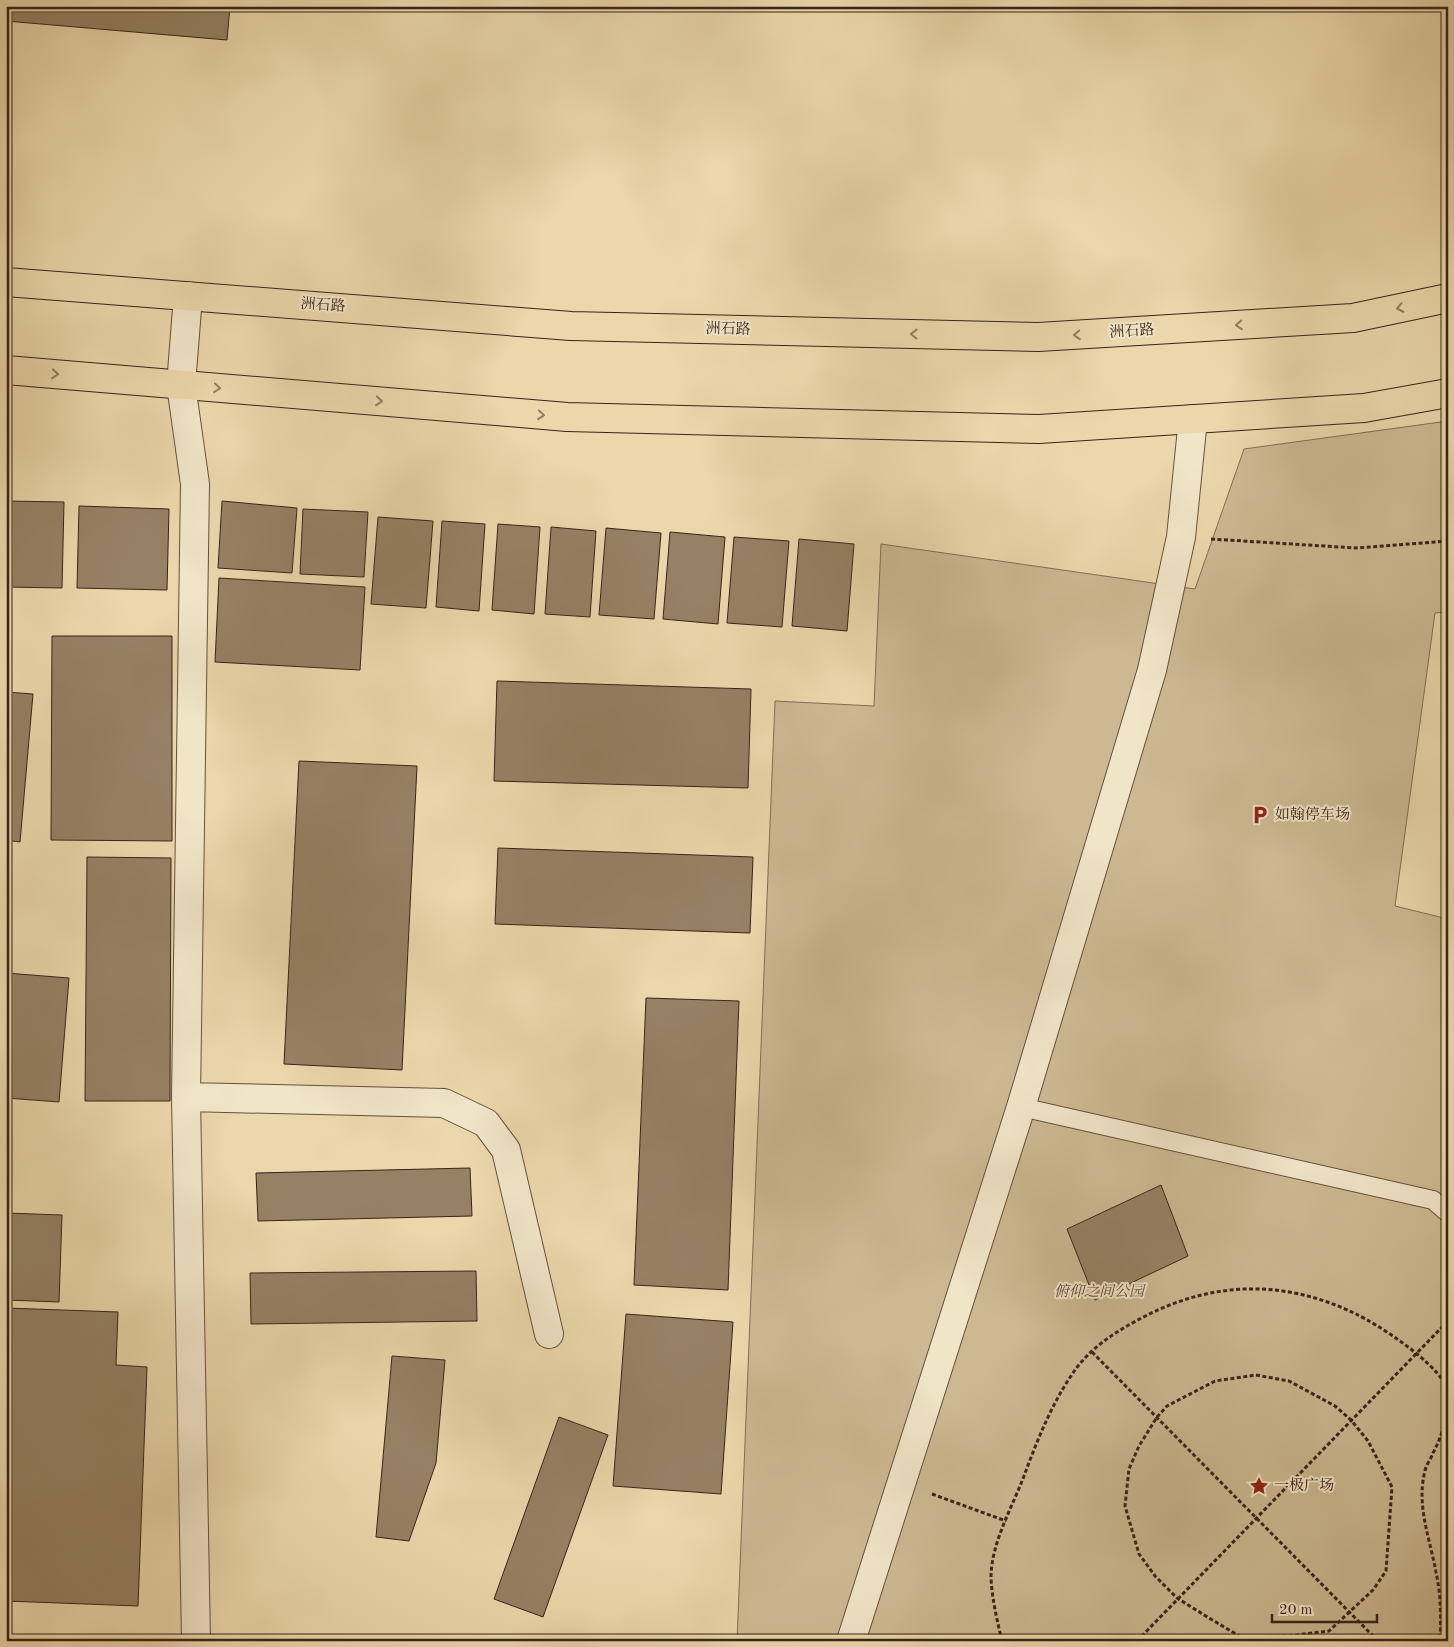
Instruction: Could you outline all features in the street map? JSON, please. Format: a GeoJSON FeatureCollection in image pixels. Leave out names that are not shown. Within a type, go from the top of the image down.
{"type":"FeatureCollection","features":[{"type":"Feature","properties":{"kind":"main road","name":"洲石路"},"geometry":{"type":"LineString","coordinates":[[6,282],[571,326],[1038,337],[1353,318],[1448,298]]}},
{"type":"Feature","properties":{"kind":"main road"},"geometry":{"type":"LineString","coordinates":[[6,370],[567,417],[1039,429],[1364,408],[1448,393]]}},
{"type":"Feature","properties":{"kind":"street"},"geometry":{"type":"LineString","coordinates":[[188,296],[181,384],[195,484],[186,1097],[196,1641]]}},
{"type":"Feature","properties":{"kind":"street"},"geometry":{"type":"LineString","coordinates":[[851,1641],[1020,1107],[1152,670],[1181,537],[1193,419]]}},
{"type":"Feature","properties":{"kind":"street"},"geometry":{"type":"LineString","coordinates":[[186,1097],[444,1103],[486,1124],[506,1150],[549,1334]]}},
{"type":"Feature","properties":{"kind":"lane"},"geometry":{"type":"LineString","coordinates":[[1020,1107],[1433,1200],[1448,1213]]}},
{"type":"Feature","properties":{"kind":"path"},"geometry":{"type":"LineString","coordinates":[[1181,537],[1356,548],[1448,541]]}},
{"type":"Feature","properties":{"kind":"path"},"geometry":{"type":"LineString","coordinates":[[1002,1641],[993,1599],[991,1576],[994,1552],[1038,1440],[1058,1398],[1079,1366],[1109,1336],[1149,1313],[1193,1296],[1234,1288],[1282,1289],[1327,1300],[1373,1322],[1432,1367],[1445,1384],[1447,1407],[1443,1430],[1425,1470],[1423,1500],[1426,1538],[1436,1572],[1439,1591],[1440,1641]]}},
{"type":"Feature","properties":{"kind":"path"},"geometry":{"type":"LineString","coordinates":[[1137,1641],[1255,1517],[1448,1321]]}},
{"type":"Feature","properties":{"kind":"path"},"geometry":{"type":"LineString","coordinates":[[1092,1352],[1378,1641]]}},
{"type":"Feature","properties":{"kind":"path"},"geometry":{"type":"LineString","coordinates":[[1256,1375],[1288,1381],[1335,1406],[1351,1420],[1368,1441],[1392,1486],[1386,1570],[1373,1590],[1351,1614],[1330,1631],[1288,1636],[1240,1637],[1178,1598],[1155,1576],[1139,1554],[1125,1506],[1129,1470],[1139,1446],[1167,1406],[1215,1381],[1256,1375]]}},
{"type":"Feature","properties":{"kind":"path"},"geometry":{"type":"LineString","coordinates":[[901,1483],[1006,1521]]}},
{"type":"Feature","properties":{"kind":"green space","name":"俯仰之间公园"},"geometry":{"type":"Polygon","coordinates":[[[1448,421],[1448,612],[1435,613],[1395,906],[1448,919],[1448,1641],[737,1641],[775,701],[874,706],[881,544],[1195,589],[1244,449],[1448,421]]]}},
{"type":"Feature","properties":{"kind":"building"},"geometry":{"type":"Polygon","coordinates":[[[6,6],[230,6],[227,40],[6,21],[6,6]]]}},
{"type":"Feature","properties":{"kind":"building"},"geometry":{"type":"Polygon","coordinates":[[[6,501],[64,502],[62,588],[6,587],[6,501]]]}},
{"type":"Feature","properties":{"kind":"building"},"geometry":{"type":"Polygon","coordinates":[[[222,501],[297,508],[292,573],[218,568],[222,501]]]}},
{"type":"Feature","properties":{"kind":"building"},"geometry":{"type":"Polygon","coordinates":[[[79,506],[169,509],[167,590],[77,588],[79,506]]]}},
{"type":"Feature","properties":{"kind":"building"},"geometry":{"type":"Polygon","coordinates":[[[303,509],[368,512],[364,577],[300,574],[303,509]]]}},
{"type":"Feature","properties":{"kind":"building"},"geometry":{"type":"Polygon","coordinates":[[[378,517],[433,521],[426,608],[371,604],[378,517]]]}},
{"type":"Feature","properties":{"kind":"building"},"geometry":{"type":"Polygon","coordinates":[[[442,521],[485,524],[479,611],[436,607],[442,521]]]}},
{"type":"Feature","properties":{"kind":"building"},"geometry":{"type":"Polygon","coordinates":[[[498,524],[540,527],[534,614],[492,610],[498,524]]]}},
{"type":"Feature","properties":{"kind":"building"},"geometry":{"type":"Polygon","coordinates":[[[551,527],[596,531],[590,617],[545,614],[551,527]]]}},
{"type":"Feature","properties":{"kind":"building"},"geometry":{"type":"Polygon","coordinates":[[[606,528],[661,533],[654,619],[599,615],[606,528]]]}},
{"type":"Feature","properties":{"kind":"building"},"geometry":{"type":"Polygon","coordinates":[[[670,532],[725,537],[718,624],[663,619],[670,532]]]}},
{"type":"Feature","properties":{"kind":"building"},"geometry":{"type":"Polygon","coordinates":[[[734,537],[789,541],[782,627],[727,623],[734,537]]]}},
{"type":"Feature","properties":{"kind":"building"},"geometry":{"type":"Polygon","coordinates":[[[799,539],[854,544],[847,631],[792,626],[799,539]]]}},
{"type":"Feature","properties":{"kind":"building"},"geometry":{"type":"Polygon","coordinates":[[[219,578],[365,587],[360,670],[215,662],[219,578]]]}},
{"type":"Feature","properties":{"kind":"building"},"geometry":{"type":"Polygon","coordinates":[[[52,636],[172,636],[172,841],[51,840],[52,636]]]}},
{"type":"Feature","properties":{"kind":"building"},"geometry":{"type":"Polygon","coordinates":[[[497,681],[751,689],[748,788],[494,781],[497,681]]]}},
{"type":"Feature","properties":{"kind":"building"},"geometry":{"type":"Polygon","coordinates":[[[6,692],[33,694],[20,842],[6,840],[6,692]]]}},
{"type":"Feature","properties":{"kind":"building"},"geometry":{"type":"Polygon","coordinates":[[[299,761],[417,766],[402,1070],[284,1064],[299,761]]]}},
{"type":"Feature","properties":{"kind":"building"},"geometry":{"type":"Polygon","coordinates":[[[498,848],[753,857],[750,933],[495,924],[498,848]]]}},
{"type":"Feature","properties":{"kind":"building"},"geometry":{"type":"Polygon","coordinates":[[[87,857],[171,858],[170,1101],[85,1101],[87,857]]]}},
{"type":"Feature","properties":{"kind":"building"},"geometry":{"type":"Polygon","coordinates":[[[6,973],[69,978],[59,1102],[6,1098],[6,973]]]}},
{"type":"Feature","properties":{"kind":"building"},"geometry":{"type":"Polygon","coordinates":[[[646,998],[739,1001],[728,1290],[634,1285],[646,998]]]}},
{"type":"Feature","properties":{"kind":"building"},"geometry":{"type":"Polygon","coordinates":[[[470,1168],[472,1216],[258,1221],[256,1173],[470,1168]]]}},
{"type":"Feature","properties":{"kind":"building"},"geometry":{"type":"Polygon","coordinates":[[[1161,1185],[1188,1256],[1095,1300],[1067,1229],[1161,1185]]]}},
{"type":"Feature","properties":{"kind":"building"},"geometry":{"type":"Polygon","coordinates":[[[6,1213],[62,1215],[59,1302],[6,1300],[6,1213]]]}},
{"type":"Feature","properties":{"kind":"building"},"geometry":{"type":"Polygon","coordinates":[[[476,1271],[477,1321],[251,1324],[250,1273],[476,1271]]]}},
{"type":"Feature","properties":{"kind":"building"},"geometry":{"type":"Polygon","coordinates":[[[6,1308],[118,1312],[116,1365],[147,1367],[138,1606],[6,1601],[6,1308]]]}},
{"type":"Feature","properties":{"kind":"building"},"geometry":{"type":"Polygon","coordinates":[[[626,1314],[733,1322],[721,1494],[613,1486],[626,1314]]]}},
{"type":"Feature","properties":{"kind":"building"},"geometry":{"type":"Polygon","coordinates":[[[392,1356],[445,1360],[436,1463],[409,1541],[376,1537],[392,1356]]]}},
{"type":"Feature","properties":{"kind":"building"},"geometry":{"type":"Polygon","coordinates":[[[559,1417],[608,1435],[543,1617],[494,1599],[559,1417]]]}},
{"type":"Feature","properties":{"kind":"place","name":"如翰停车场"},"geometry":{"type":"Point","coordinates":[1260,815]}},
{"type":"Feature","properties":{"kind":"place","name":"一极广场"},"geometry":{"type":"Point","coordinates":[1259,1486]}}]}
